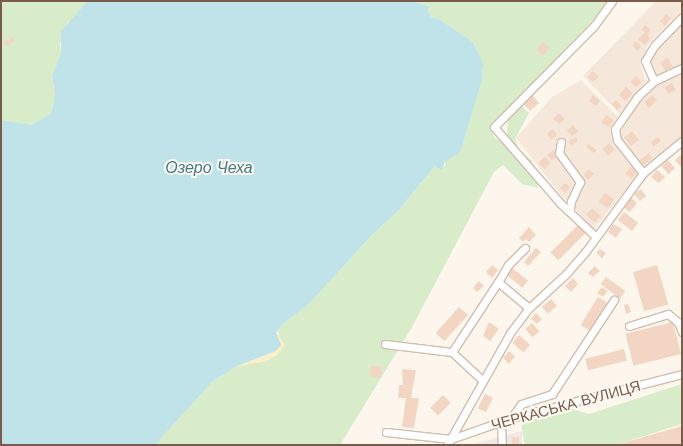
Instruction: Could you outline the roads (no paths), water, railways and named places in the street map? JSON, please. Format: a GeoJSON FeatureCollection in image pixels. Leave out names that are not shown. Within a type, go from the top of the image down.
{"type":"FeatureCollection","features":[{"type":"Feature","properties":{"kind":"street"},"geometry":{"type":"LineString","coordinates":[[596,236],[549,190],[494,127],[594,26],[612,1]]}},
{"type":"Feature","properties":{"kind":"street"},"geometry":{"type":"LineString","coordinates":[[654,81],[645,61],[654,46],[682,17]]}},
{"type":"Feature","properties":{"kind":"street"},"geometry":{"type":"LineString","coordinates":[[643,173],[617,140],[615,129],[638,96],[654,81],[682,68]]}},
{"type":"Feature","properties":{"kind":"street"},"geometry":{"type":"LineString","coordinates":[[386,432],[430,436],[449,442],[481,379],[529,308],[566,274],[643,173],[682,141]]}},
{"type":"Feature","properties":{"kind":"street"},"geometry":{"type":"LineString","coordinates":[[561,142],[559,153],[580,182],[571,201],[570,209]]}},
{"type":"Feature","properties":{"kind":"street"},"geometry":{"type":"LineString","coordinates":[[452,352],[508,265],[525,248]]}},
{"type":"Feature","properties":{"kind":"street"},"geometry":{"type":"LineString","coordinates":[[498,282],[529,308]]}},
{"type":"Feature","properties":{"kind":"street"},"geometry":{"type":"LineString","coordinates":[[511,418],[521,404],[552,394],[614,300]]}},
{"type":"Feature","properties":{"kind":"street"},"geometry":{"type":"LineString","coordinates":[[629,326],[668,314],[678,322],[682,332]]}},
{"type":"Feature","properties":{"kind":"street"},"geometry":{"type":"LineString","coordinates":[[385,344],[452,352],[481,379]]}},
{"type":"Feature","properties":{"kind":"street","name":"ЧЕРКАСЬКА ВУЛИЦЯ"},"geometry":{"type":"LineString","coordinates":[[449,442],[511,418],[682,374]]}},
{"type":"Feature","properties":{"kind":"street"},"geometry":{"type":"LineString","coordinates":[[501,422],[502,445]]}},
{"type":"Feature","properties":{"kind":"water","name":"Озеро Чеха"},"geometry":{"type":"Polygon","coordinates":[[[88,1],[412,1],[431,7],[428,10],[431,17],[439,19],[473,42],[483,64],[482,81],[460,153],[445,161],[442,170],[435,166],[398,211],[372,235],[309,304],[283,324],[276,332],[281,345],[276,351],[237,366],[213,381],[155,445],[1,445],[1,120],[31,125],[51,114],[55,94],[52,76],[61,53],[61,31],[88,1]]]}}]}
